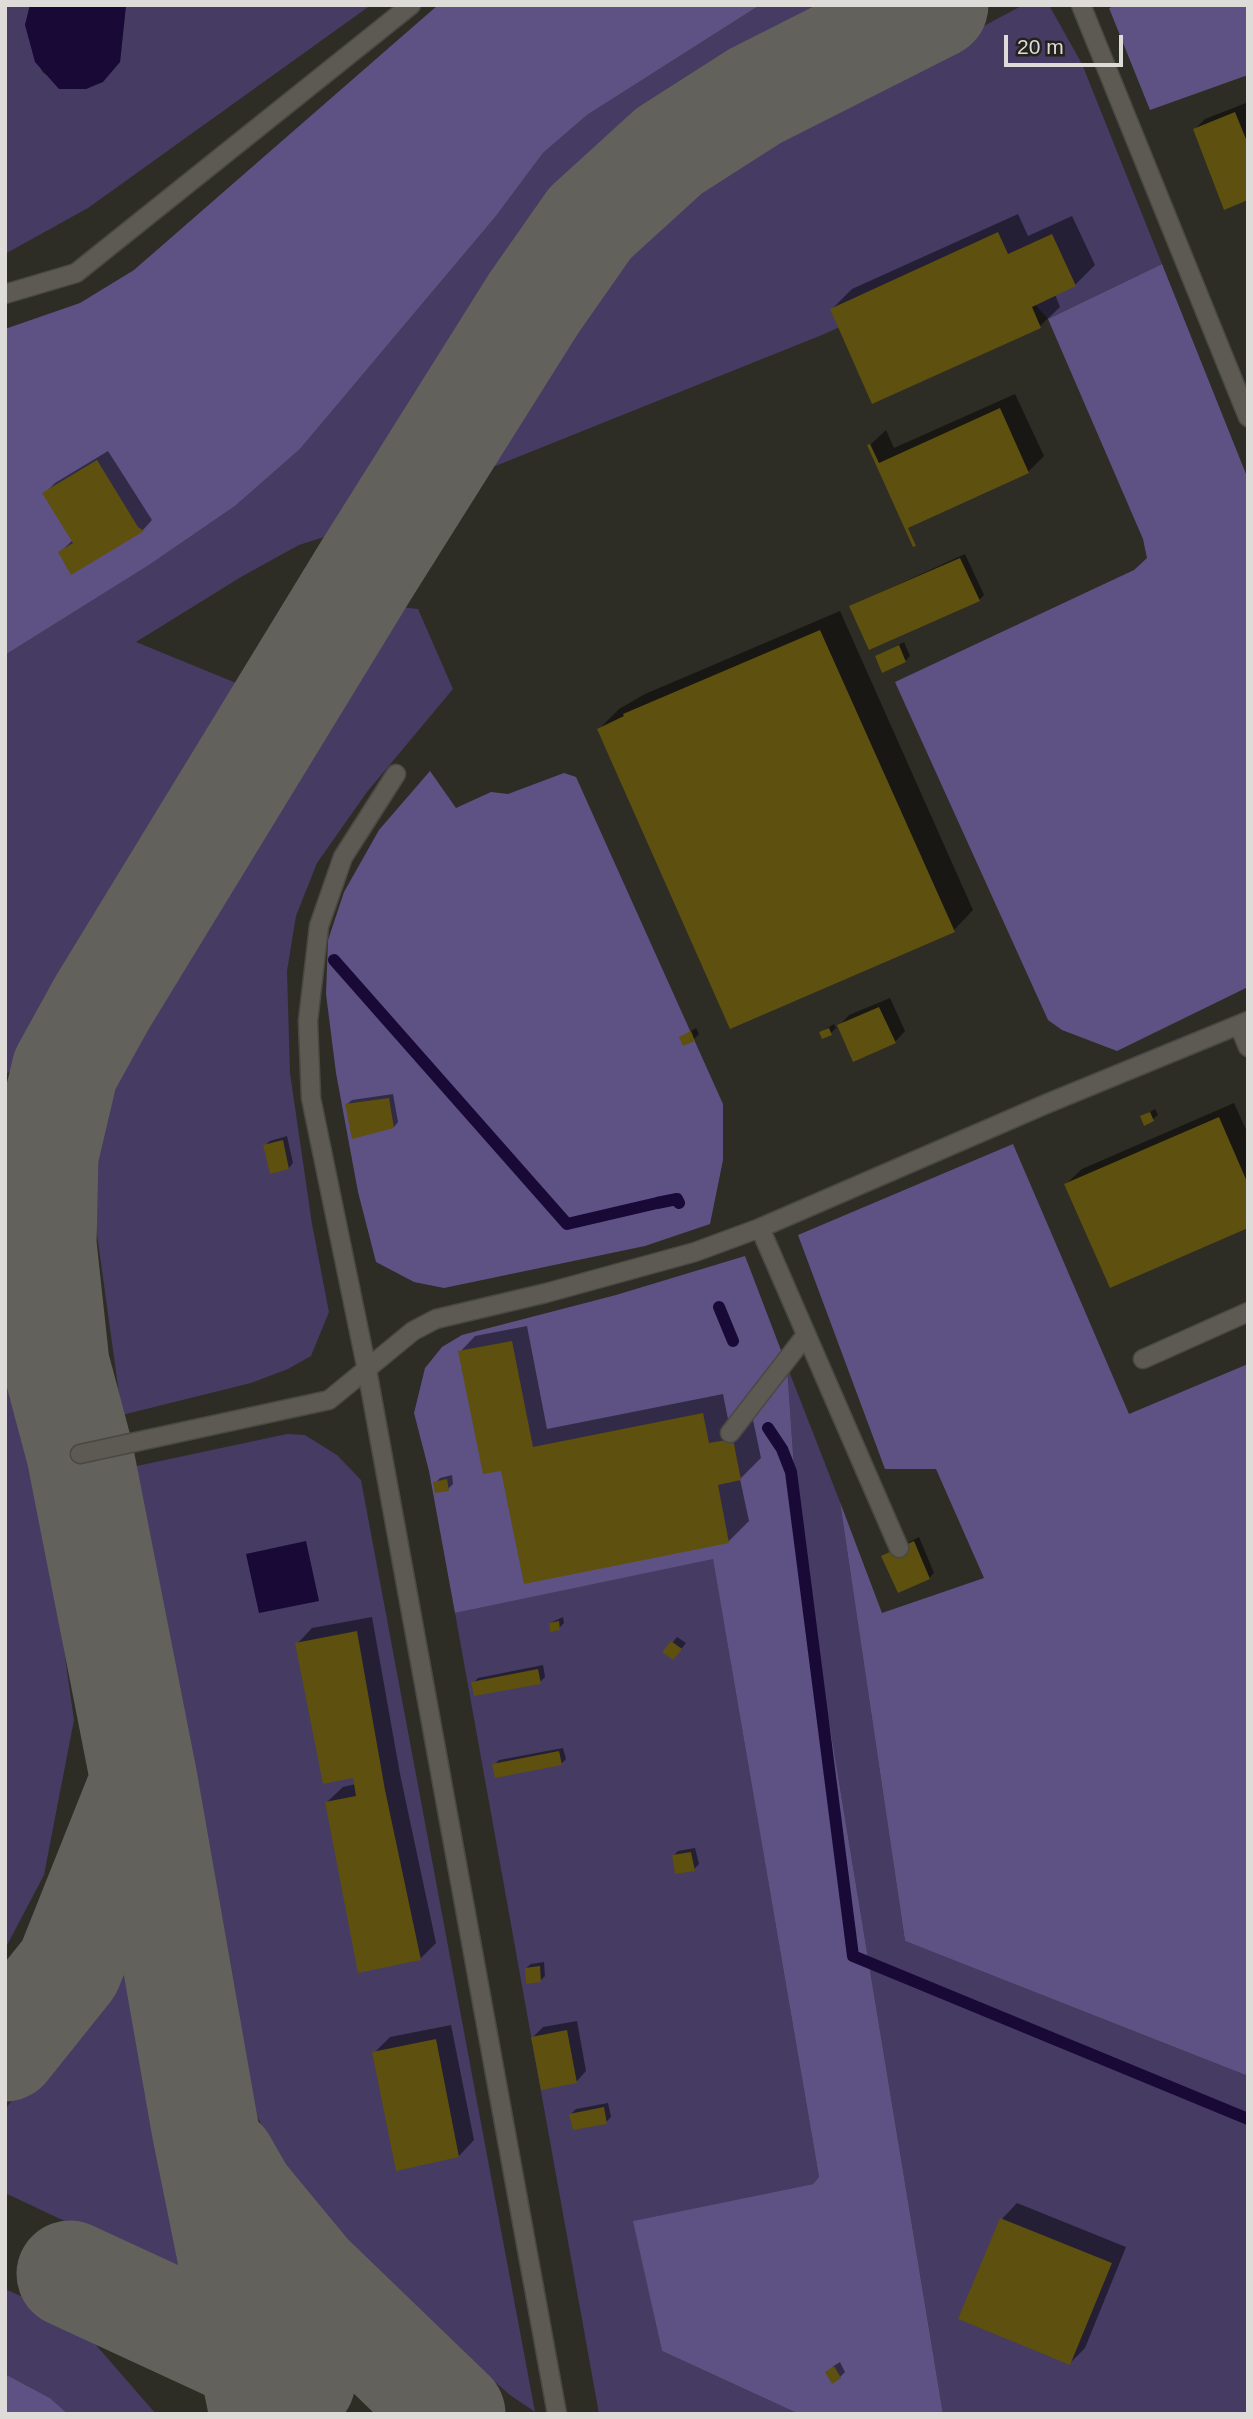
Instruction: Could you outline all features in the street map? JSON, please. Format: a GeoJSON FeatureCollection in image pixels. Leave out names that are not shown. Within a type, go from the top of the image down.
{"type":"FeatureCollection","features":[{"type":"Feature","properties":{"kind":"lane"},"geometry":{"type":"LineString","coordinates":[[5,294],[76,273],[411,5]]}},
{"type":"Feature","properties":{"kind":"lane"},"geometry":{"type":"LineString","coordinates":[[1081,5],[1248,417]]}},
{"type":"Feature","properties":{"kind":"lane"},"geometry":{"type":"LineString","coordinates":[[396,774],[343,857],[319,926],[308,1021],[312,1098],[367,1370],[557,2414]]}},
{"type":"Feature","properties":{"kind":"lane"},"geometry":{"type":"LineString","coordinates":[[80,1454],[329,1400],[413,1331],[436,1319],[695,1252],[760,1228],[1046,1104],[1243,1023],[1248,1047]]}},
{"type":"Feature","properties":{"kind":"lane"},"geometry":{"type":"LineString","coordinates":[[760,1228],[899,1548]]}},
{"type":"Feature","properties":{"kind":"lane"},"geometry":{"type":"LineString","coordinates":[[1143,1359],[1248,1312]]}},
{"type":"Feature","properties":{"kind":"lane"},"geometry":{"type":"LineString","coordinates":[[730,1433],[806,1335]]}},
{"type":"Feature","properties":{"kind":"shaded area"},"geometry":{"type":"Polygon","coordinates":[[[5,5],[30,5],[25,25],[42,72],[52,79],[86,89],[120,62],[126,5],[371,5],[88,208],[5,254],[5,5]]]}},
{"type":"Feature","properties":{"kind":"shaded area"},"geometry":{"type":"Polygon","coordinates":[[[30,5],[126,5],[120,62],[103,82],[86,89],[59,89],[35,62],[25,25],[30,5]]]}},
{"type":"Feature","properties":{"kind":"shaded area"},"geometry":{"type":"Polygon","coordinates":[[[438,5],[760,5],[587,115],[543,153],[496,216],[300,449],[235,506],[149,565],[5,655],[5,329],[80,303],[134,270],[438,5]]]}},
{"type":"Feature","properties":{"kind":"shaded area"},"geometry":{"type":"Polygon","coordinates":[[[760,5],[868,5],[659,125],[601,167],[518,268],[343,531],[299,545],[241,577],[136,642],[246,687],[200,759],[63,992],[31,1056],[5,1075],[5,655],[149,565],[235,506],[300,449],[496,216],[543,153],[587,115],[760,5]]]}},
{"type":"Feature","properties":{"kind":"shaded area"},"geometry":{"type":"Polygon","coordinates":[[[1023,5],[1049,5],[1082,64],[1162,264],[1048,319],[994,258],[822,335],[473,475],[529,377],[631,241],[732,161],[1023,5]]]}},
{"type":"Feature","properties":{"kind":"shaded area"},"geometry":{"type":"Polygon","coordinates":[[[1117,5],[1248,5],[1248,75],[1150,110],[1109,8],[1117,5]]]}},
{"type":"Feature","properties":{"kind":"shaded area"},"geometry":{"type":"Polygon","coordinates":[[[1162,264],[1248,479],[1248,987],[1117,1051],[1062,1030],[1048,1020],[895,682],[1134,570],[1147,558],[1143,539],[1048,319],[1162,264]]]}},
{"type":"Feature","properties":{"kind":"shaded area"},"geometry":{"type":"Polygon","coordinates":[[[400,607],[418,609],[453,689],[367,792],[317,863],[296,916],[287,971],[290,1073],[312,1224],[329,1312],[311,1356],[288,1369],[251,1383],[122,1415],[95,1220],[95,1155],[106,1103],[125,1051],[269,798],[382,613],[400,607]]]}},
{"type":"Feature","properties":{"kind":"shaded area"},"geometry":{"type":"Polygon","coordinates":[[[430,771],[456,808],[491,792],[508,794],[564,773],[576,777],[723,1104],[723,1160],[710,1224],[645,1246],[444,1288],[414,1282],[376,1262],[358,1192],[336,1073],[326,994],[328,940],[344,892],[379,830],[430,771]]]}},
{"type":"Feature","properties":{"kind":"shaded area"},"geometry":{"type":"Polygon","coordinates":[[[1013,1144],[1129,1414],[1248,1364],[1248,2076],[905,1941],[840,1502],[882,1613],[984,1578],[936,1469],[885,1469],[798,1235],[1013,1144]]]}},
{"type":"Feature","properties":{"kind":"shaded area"},"geometry":{"type":"Polygon","coordinates":[[[745,1256],[787,1366],[795,1482],[793,1502],[943,2414],[799,2414],[662,2351],[633,2221],[813,2184],[819,2177],[713,1559],[455,1613],[429,1471],[414,1413],[425,1368],[442,1347],[462,1335],[616,1295],[745,1256]]]}},
{"type":"Feature","properties":{"kind":"shaded area"},"geometry":{"type":"Polygon","coordinates":[[[787,1366],[840,1502],[905,1941],[1248,2076],[1248,2414],[943,2414],[793,1502],[795,1482],[787,1366]]]}},
{"type":"Feature","properties":{"kind":"shaded area"},"geometry":{"type":"Polygon","coordinates":[[[5,1380],[25,1445],[58,1607],[74,1720],[44,1875],[5,1949],[5,1380]]]}},
{"type":"Feature","properties":{"kind":"shaded area"},"geometry":{"type":"Polygon","coordinates":[[[287,1434],[305,1435],[337,1455],[361,1480],[535,2412],[510,2395],[383,2286],[321,2218],[277,2159],[246,2092],[132,1467],[287,1434]]]}},
{"type":"Feature","properties":{"kind":"shaded area"},"geometry":{"type":"Polygon","coordinates":[[[306,1541],[319,1601],[259,1613],[246,1554],[306,1541]]]}},
{"type":"Feature","properties":{"kind":"shaded area"},"geometry":{"type":"Polygon","coordinates":[[[713,1558],[819,2177],[813,2184],[634,2221],[662,2351],[799,2414],[599,2414],[455,1613],[713,1558]]]}},
{"type":"Feature","properties":{"kind":"shaded area"},"geometry":{"type":"Polygon","coordinates":[[[121,1945],[187,2272],[177,2274],[5,2193],[5,2109],[76,2024],[121,1945]]]}},
{"type":"Feature","properties":{"kind":"shaded area"},"geometry":{"type":"Polygon","coordinates":[[[5,2289],[48,2308],[96,2345],[156,2414],[68,2414],[50,2398],[5,2374],[5,2289]]]}},
{"type":"Feature","properties":{"kind":"shaded area"},"geometry":{"type":"Polygon","coordinates":[[[5,2374],[50,2398],[68,2414],[5,2414],[5,2374]]]}},
{"type":"Feature","properties":{"kind":"building"},"geometry":{"type":"Polygon","coordinates":[[[1235,112],[1248,144],[1248,200],[1224,210],[1193,129],[1235,112]]]}},
{"type":"Feature","properties":{"kind":"building"},"geometry":{"type":"Polygon","coordinates":[[[998,232],[1008,254],[1052,234],[1076,286],[1032,307],[1041,328],[872,404],[830,309],[998,232]]]}},
{"type":"Feature","properties":{"kind":"building"},"geometry":{"type":"Polygon","coordinates":[[[1000,408],[1029,473],[908,528],[916,546],[913,547],[867,445],[870,444],[879,463],[1000,408]]]}},
{"type":"Feature","properties":{"kind":"building"},"geometry":{"type":"Polygon","coordinates":[[[97,460],[138,527],[144,531],[71,575],[58,552],[73,543],[42,493],[97,460]]]}},
{"type":"Feature","properties":{"kind":"building"},"geometry":{"type":"Polygon","coordinates":[[[960,558],[980,601],[869,650],[849,606],[960,558]]]}},
{"type":"Feature","properties":{"kind":"building"},"geometry":{"type":"Polygon","coordinates":[[[820,630],[955,932],[730,1029],[597,729],[624,716],[623,714],[820,630]]]}},
{"type":"Feature","properties":{"kind":"building"},"geometry":{"type":"Polygon","coordinates":[[[899,645],[906,662],[882,673],[875,656],[899,645]]]}},
{"type":"Feature","properties":{"kind":"building"},"geometry":{"type":"Polygon","coordinates":[[[879,1007],[896,1043],[853,1062],[837,1025],[879,1007]]]}},
{"type":"Feature","properties":{"kind":"building"},"geometry":{"type":"Polygon","coordinates":[[[829,1028],[832,1035],[822,1039],[819,1032],[829,1028]]]}},
{"type":"Feature","properties":{"kind":"building"},"geometry":{"type":"Polygon","coordinates":[[[691,1031],[695,1041],[683,1046],[679,1037],[691,1031]]]}},
{"type":"Feature","properties":{"kind":"building"},"geometry":{"type":"Polygon","coordinates":[[[389,1098],[394,1128],[352,1139],[345,1104],[389,1098]]]}},
{"type":"Feature","properties":{"kind":"building"},"geometry":{"type":"Polygon","coordinates":[[[1150,1112],[1154,1121],[1144,1126],[1140,1116],[1150,1112]]]}},
{"type":"Feature","properties":{"kind":"building"},"geometry":{"type":"Polygon","coordinates":[[[1219,1117],[1248,1184],[1248,1228],[1110,1288],[1064,1184],[1219,1117]]]}},
{"type":"Feature","properties":{"kind":"building"},"geometry":{"type":"Polygon","coordinates":[[[283,1140],[289,1169],[270,1174],[263,1145],[283,1140]]]}},
{"type":"Feature","properties":{"kind":"building"},"geometry":{"type":"Polygon","coordinates":[[[512,1341],[533,1447],[703,1413],[709,1443],[733,1439],[741,1480],[718,1485],[729,1543],[524,1584],[501,1471],[483,1474],[458,1351],[512,1341]]]}},
{"type":"Feature","properties":{"kind":"building"},"geometry":{"type":"Polygon","coordinates":[[[447,1479],[449,1491],[435,1493],[433,1482],[447,1479]]]}},
{"type":"Feature","properties":{"kind":"building"},"geometry":{"type":"Polygon","coordinates":[[[914,1541],[930,1579],[898,1593],[881,1556],[914,1541]]]}},
{"type":"Feature","properties":{"kind":"building"},"geometry":{"type":"Polygon","coordinates":[[[559,1621],[560,1630],[550,1632],[549,1623],[559,1621]]]}},
{"type":"Feature","properties":{"kind":"building"},"geometry":{"type":"Polygon","coordinates":[[[357,1631],[385,1790],[421,1960],[358,1973],[325,1802],[356,1796],[353,1778],[323,1784],[295,1643],[357,1631]]]}},
{"type":"Feature","properties":{"kind":"building"},"geometry":{"type":"Polygon","coordinates":[[[671,1641],[682,1649],[673,1660],[662,1652],[671,1641]]]}},
{"type":"Feature","properties":{"kind":"building"},"geometry":{"type":"Polygon","coordinates":[[[538,1669],[541,1684],[474,1696],[471,1682],[538,1669]]]}},
{"type":"Feature","properties":{"kind":"building"},"geometry":{"type":"Polygon","coordinates":[[[559,1751],[562,1765],[495,1778],[492,1764],[559,1751]]]}},
{"type":"Feature","properties":{"kind":"building"},"geometry":{"type":"Polygon","coordinates":[[[691,1852],[695,1871],[675,1874],[672,1855],[691,1852]]]}},
{"type":"Feature","properties":{"kind":"building"},"geometry":{"type":"Polygon","coordinates":[[[540,1966],[541,1982],[526,1984],[525,1968],[540,1966]]]}},
{"type":"Feature","properties":{"kind":"building"},"geometry":{"type":"Polygon","coordinates":[[[567,2030],[577,2083],[541,2090],[531,2037],[567,2030]]]}},
{"type":"Feature","properties":{"kind":"building"},"geometry":{"type":"Polygon","coordinates":[[[436,2039],[459,2157],[396,2171],[372,2052],[436,2039]]]}},
{"type":"Feature","properties":{"kind":"building"},"geometry":{"type":"Polygon","coordinates":[[[604,2107],[607,2124],[573,2130],[569,2114],[604,2107]]]}},
{"type":"Feature","properties":{"kind":"building"},"geometry":{"type":"Polygon","coordinates":[[[1000,2218],[1112,2263],[1070,2365],[958,2319],[1000,2218]]]}},
{"type":"Feature","properties":{"kind":"building"},"geometry":{"type":"Polygon","coordinates":[[[834,2366],[841,2378],[832,2384],[825,2372],[834,2366]]]}},
{"type":"Feature","properties":{"kind":"waterway"},"geometry":{"type":"LineString","coordinates":[[334,960],[567,1224],[677,1199],[679,1203]]}},
{"type":"Feature","properties":{"kind":"waterway"},"geometry":{"type":"LineString","coordinates":[[719,1307],[733,1341]]}},
{"type":"Feature","properties":{"kind":"waterway"},"geometry":{"type":"LineString","coordinates":[[768,1428],[782,1449],[791,1472],[853,1956],[1248,2119]]}},
{"type":"Feature","properties":{"kind":"taxiway"},"geometry":{"type":"LineString","coordinates":[[263,2414],[205,2128],[144,1780],[80,1454],[56,1364],[43,1244],[45,1155],[65,1070],[102,1003],[365,572],[534,303],[590,223],[669,151],[755,96],[935,5]]}},
{"type":"Feature","properties":{"kind":"taxiway"},"geometry":{"type":"LineString","coordinates":[[5,2048],[69,1968],[144,1780]]}},
{"type":"Feature","properties":{"kind":"taxiway"},"geometry":{"type":"LineString","coordinates":[[223,2162],[242,2195],[309,2276],[452,2414]]}},
{"type":"Feature","properties":{"kind":"taxiway"},"geometry":{"type":"LineString","coordinates":[[70,2274],[302,2381]]}}]}
